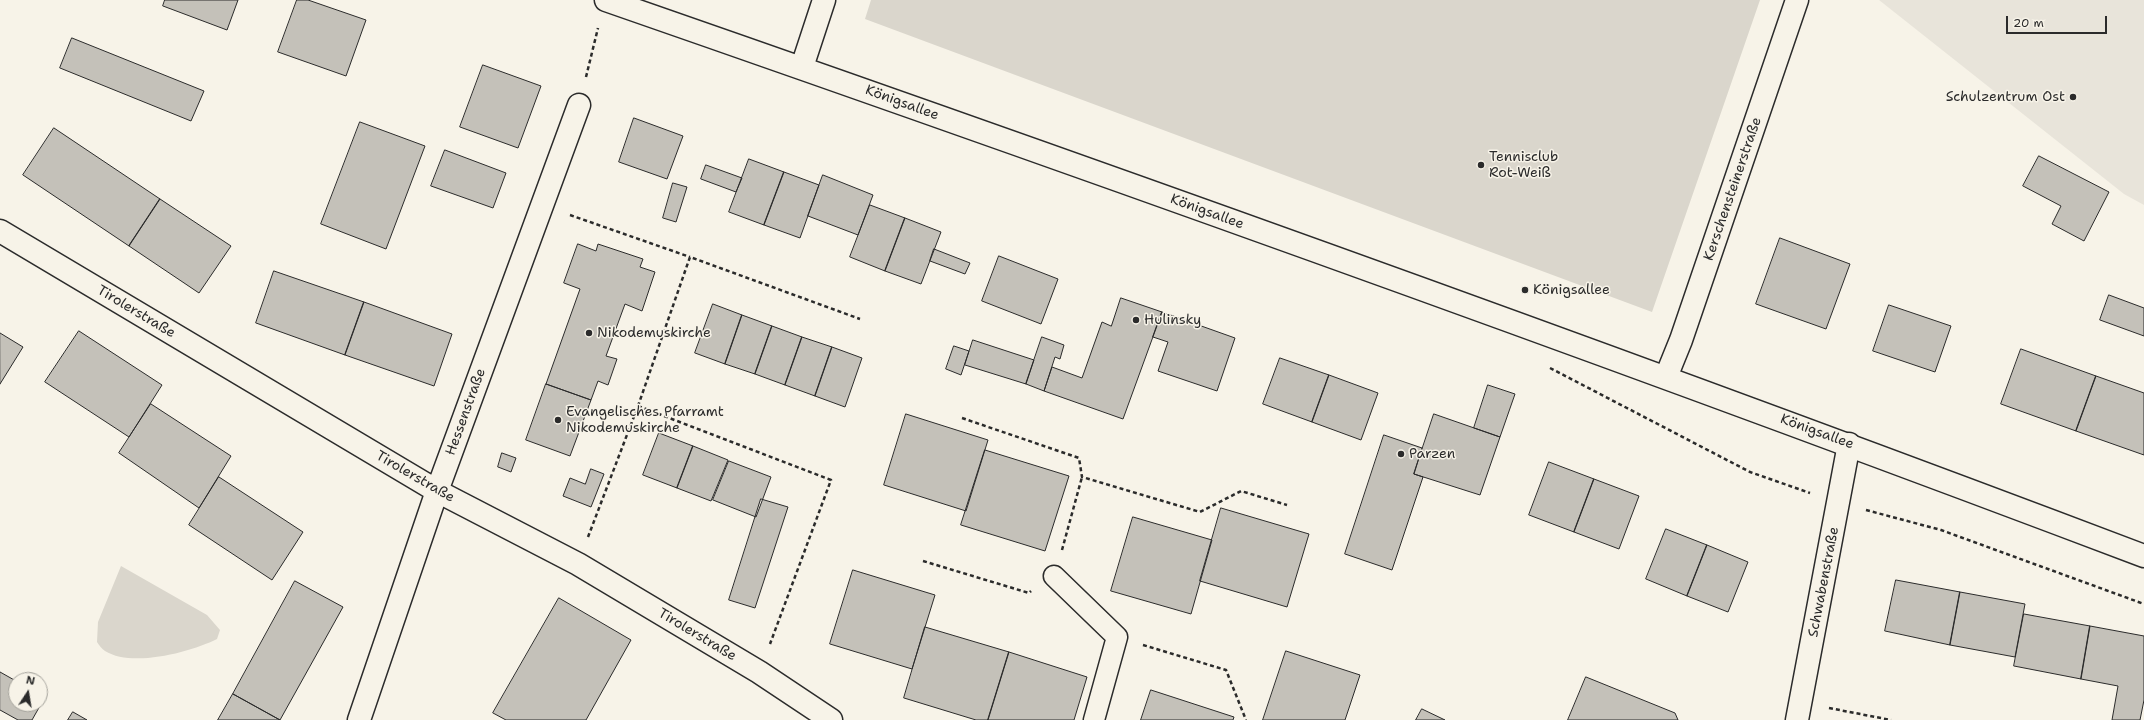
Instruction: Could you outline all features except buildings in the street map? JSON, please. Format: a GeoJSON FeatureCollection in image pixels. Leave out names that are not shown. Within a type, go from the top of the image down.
{"type":"FeatureCollection","features":[{"type":"Feature","properties":{"kind":"street","name":"Königsallee"},"geometry":{"type":"LineString","coordinates":[[606,0],[802,67],[1666,377],[1849,444],[2144,556]]}},
{"type":"Feature","properties":{"kind":"street"},"geometry":{"type":"LineString","coordinates":[[802,67],[824,0]]}},
{"type":"Feature","properties":{"kind":"street","name":"Kerschensteinerstraße"},"geometry":{"type":"LineString","coordinates":[[1666,377],[1681,340],[1797,0]]}},
{"type":"Feature","properties":{"kind":"street","name":"Hessenstraße"},"geometry":{"type":"LineString","coordinates":[[358,720],[437,491],[579,105]]}},
{"type":"Feature","properties":{"kind":"street","name":"Tirolerstraße"},"geometry":{"type":"LineString","coordinates":[[0,231],[437,491],[578,564],[759,672],[831,720]]}},
{"type":"Feature","properties":{"kind":"street","name":"Schwabenstraße"},"geometry":{"type":"LineString","coordinates":[[1799,711],[1849,444]]}},
{"type":"Feature","properties":{"kind":"lane"},"geometry":{"type":"LineString","coordinates":[[1054,576],[1118,637],[1094,720]]}},
{"type":"Feature","properties":{"kind":"path"},"geometry":{"type":"LineString","coordinates":[[579,105],[600,21]]}},
{"type":"Feature","properties":{"kind":"path"},"geometry":{"type":"LineString","coordinates":[[543,205],[860,319]]}},
{"type":"Feature","properties":{"kind":"path"},"geometry":{"type":"LineString","coordinates":[[578,564],[638,406],[690,257]]}},
{"type":"Feature","properties":{"kind":"path"},"geometry":{"type":"LineString","coordinates":[[1543,365],[1750,472],[1839,503],[1941,530],[2144,604]]}},
{"type":"Feature","properties":{"kind":"path"},"geometry":{"type":"LineString","coordinates":[[638,406],[831,480],[759,672]]}},
{"type":"Feature","properties":{"kind":"path"},"geometry":{"type":"LineString","coordinates":[[923,561],[1029,592],[1054,576],[1082,478],[1079,458],[962,418]]}},
{"type":"Feature","properties":{"kind":"path"},"geometry":{"type":"LineString","coordinates":[[1082,478],[1200,512],[1241,491],[1287,505]]}},
{"type":"Feature","properties":{"kind":"path"},"geometry":{"type":"LineString","coordinates":[[1118,637],[1226,670],[1246,720]]}},
{"type":"Feature","properties":{"kind":"path"},"geometry":{"type":"LineString","coordinates":[[1799,711],[1891,720]]}},
{"type":"Feature","properties":{"kind":"shaded area","name":"Tennisclub Rot-Weiß"},"geometry":{"type":"Polygon","coordinates":[[[871,0],[1760,0],[1652,312],[865,19],[871,0]]]}},
{"type":"Feature","properties":{"kind":"shaded area","name":"Schulzentrum Ost"},"geometry":{"type":"Polygon","coordinates":[[[1879,0],[2144,0],[2144,205],[2124,194],[1879,0]]]}},
{"type":"Feature","properties":{"kind":"shaded area"},"geometry":{"type":"Polygon","coordinates":[[[121,566],[207,615],[220,630],[217,639],[177,653],[145,658],[116,656],[104,650],[97,642],[98,622],[121,566]]]}},
{"type":"Feature","properties":{"kind":"place","name":"Schulzentrum Ost"},"geometry":{"type":"Point","coordinates":[2073,97]}},
{"type":"Feature","properties":{"kind":"place","name":"Tennisclub Rot-Weiß"},"geometry":{"type":"Point","coordinates":[1481,165]}},
{"type":"Feature","properties":{"kind":"place","name":"Königsallee"},"geometry":{"type":"Point","coordinates":[1525,290]}},
{"type":"Feature","properties":{"kind":"place","name":"Hulinsky"},"geometry":{"type":"Point","coordinates":[1136,320]}},
{"type":"Feature","properties":{"kind":"place","name":"Nikodemuskirche"},"geometry":{"type":"Point","coordinates":[589,333]}},
{"type":"Feature","properties":{"kind":"place","name":"Evangelisches Pfarramt Nikodemuskirche"},"geometry":{"type":"Point","coordinates":[558,420]}},
{"type":"Feature","properties":{"kind":"place","name":"Parzen"},"geometry":{"type":"Point","coordinates":[1401,454]}}]}
